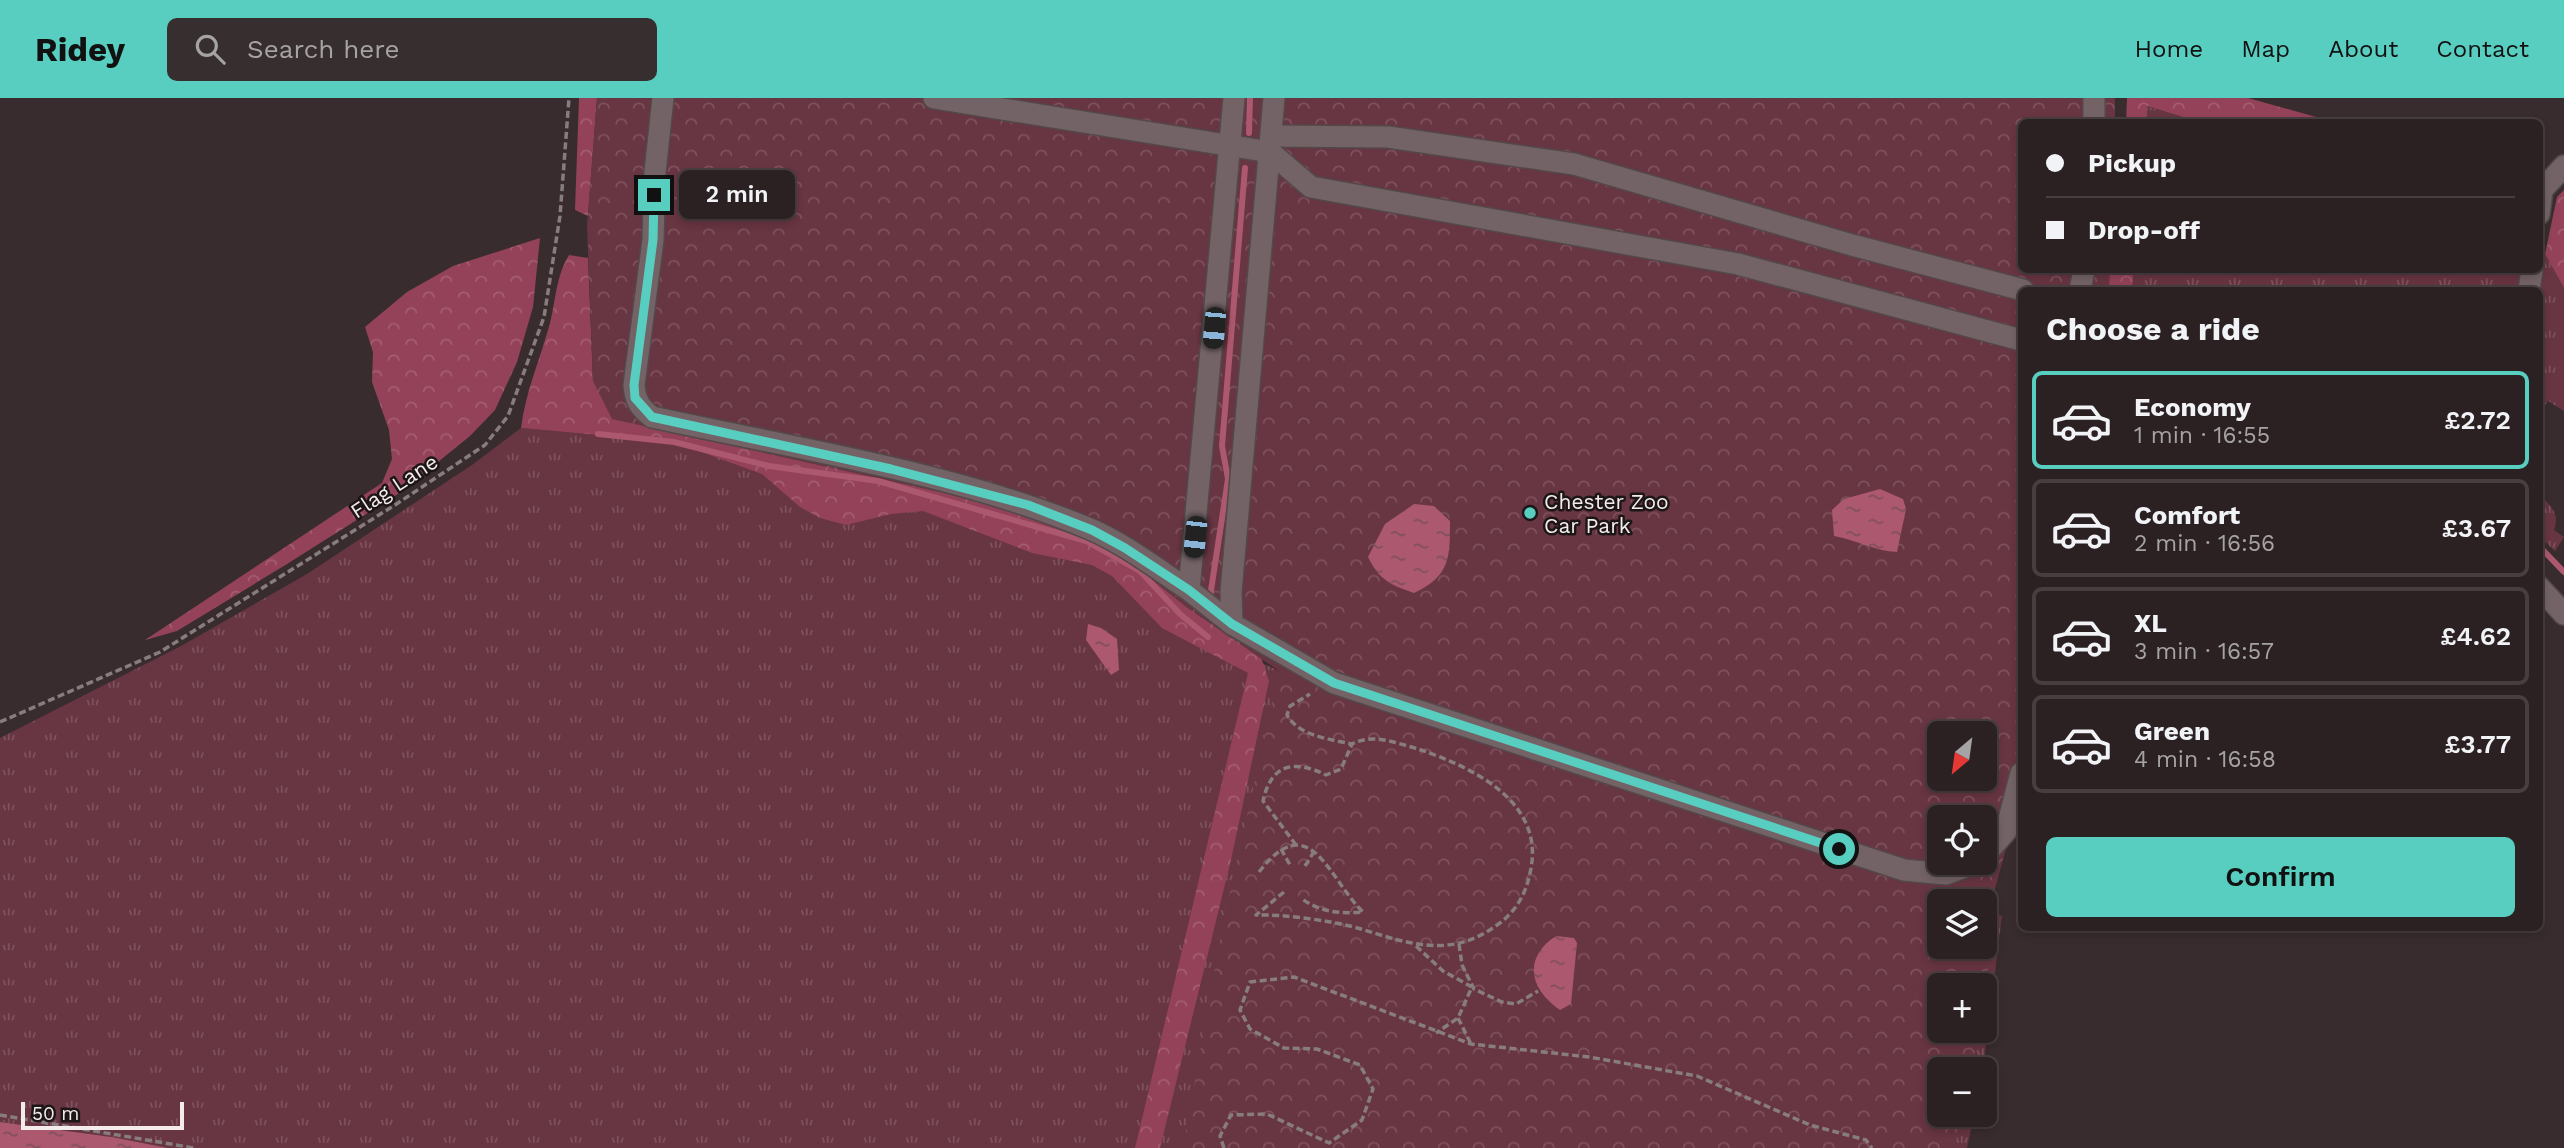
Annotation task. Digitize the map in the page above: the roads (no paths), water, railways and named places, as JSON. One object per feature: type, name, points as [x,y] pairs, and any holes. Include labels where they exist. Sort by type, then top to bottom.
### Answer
[{"type":"lane","points":[[663,98],[655,172],[653,240],[634,385],[635,398],[652,417],[891,469],[1028,505],[1092,530],[1189,590],[1232,624],[1334,683],[1904,870],[1927,872]]},
{"type":"lane","points":[[934,98],[974,101],[1232,148],[1388,137],[1574,164],[1852,245],[2018,289]]},
{"type":"lane","points":[[1189,590],[1232,148],[1234,98]]},
{"type":"lane","points":[[1232,624],[1231,592],[1274,98]]},
{"type":"lane","points":[[2094,119],[2095,98]]},
{"type":"lane","points":[[1270,144],[1311,187],[1738,264],[2018,340]]},
{"type":"lane","points":[[2543,189],[2564,166]]},
{"type":"lane","points":[[2543,591],[2564,614]]},
{"type":"lane","points":[[1997,841],[2006,831],[2018,785]]},
{"type":"water","points":[[1880,489],[1903,499],[1906,509],[1897,552],[1834,536],[1832,510],[1844,499]]},
{"type":"water","points":[[1414,504],[1434,506],[1450,521],[1446,564],[1435,580],[1414,593],[1386,581],[1368,557],[1385,524]]},
{"type":"water","points":[[1088,624],[1101,628],[1117,639],[1119,670],[1111,675],[1086,640]]},
{"type":"water","points":[[1556,936],[1574,938],[1577,943],[1571,1004],[1560,1010],[1542,993],[1534,974],[1538,954]]},
{"type":"water","points":[[0,1122],[112,1137],[168,1148],[0,1148]]},
{"type":"waterway","points":[[1249,133],[1250,98]]},
{"type":"waterway","points":[[1210,597],[1228,479],[1222,446],[1245,168]]},
{"type":"waterway","points":[[598,434],[674,442],[769,466],[878,481],[1086,541],[1140,571],[1180,614],[1208,637]]},
{"type":"waterway","points":[[2543,550],[2564,572]]},
{"type":"place","name":"Chester Zoo Car Park","points":[[1530,513]]}]
